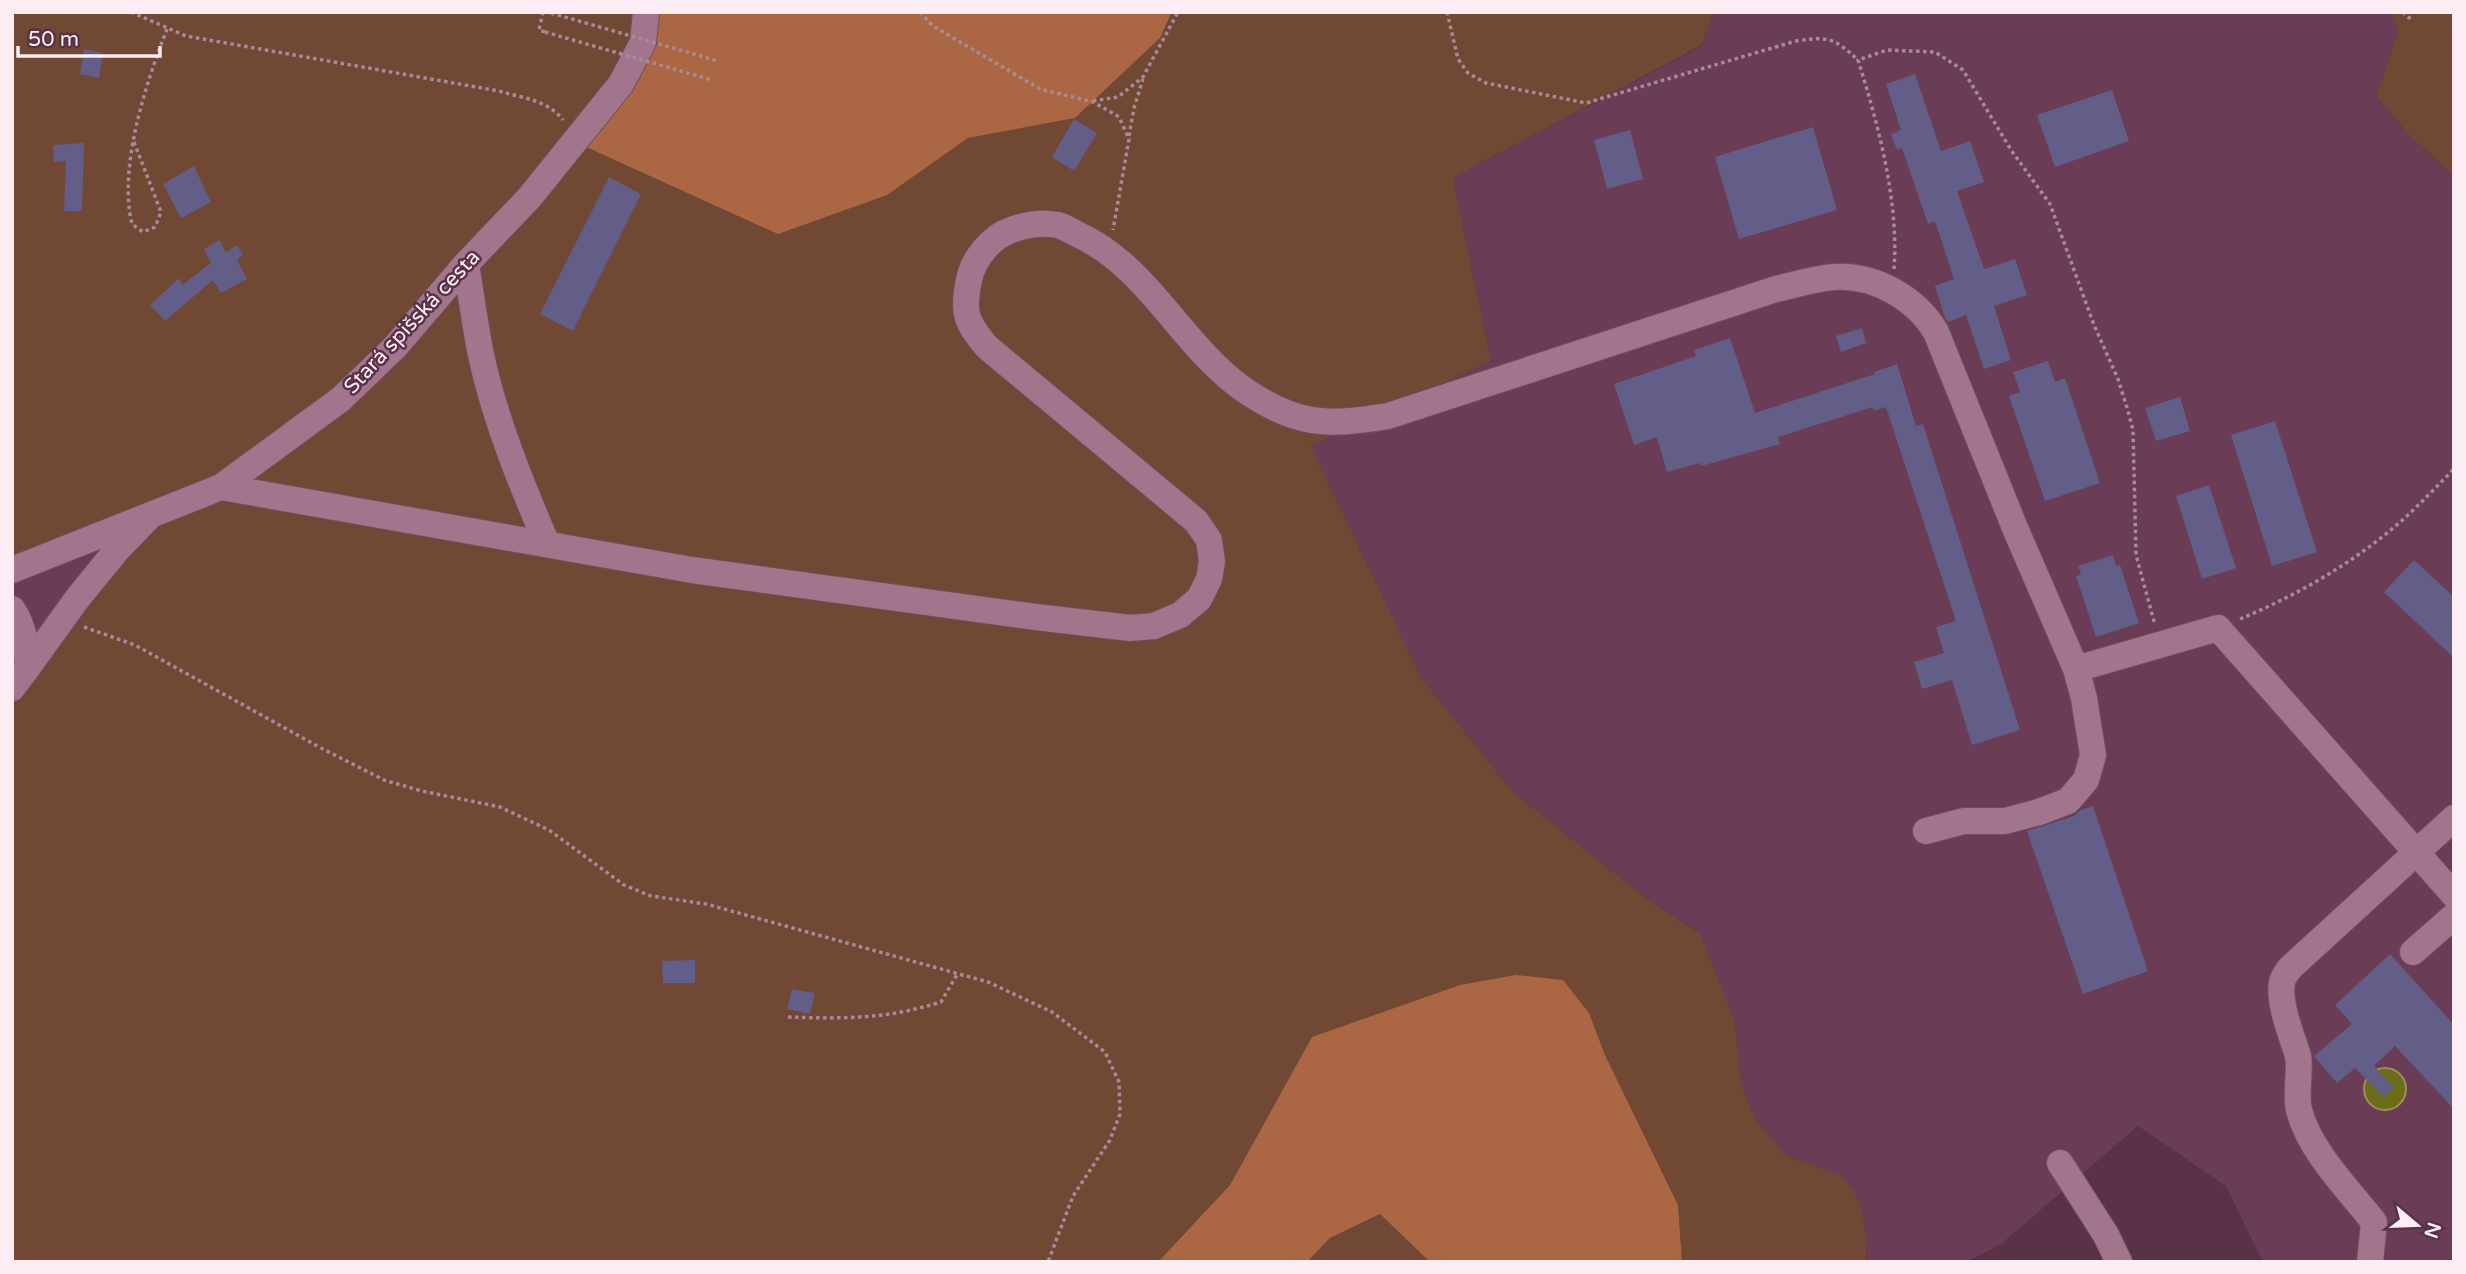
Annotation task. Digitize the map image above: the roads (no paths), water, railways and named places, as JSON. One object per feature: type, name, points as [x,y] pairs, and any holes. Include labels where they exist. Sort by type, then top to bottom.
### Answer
[{"type":"street","name":"Stará spišská cesta","points":[[12,570],[221,487],[341,400],[395,346],[466,264],[529,198],[621,84],[643,42],[646,12]]},
{"type":"street","points":[[221,487],[692,570],[1036,617],[1130,628],[1154,626],[1180,615],[1199,599],[1209,579],[1212,562],[1209,540],[1196,521],[987,347],[972,329],[964,304],[970,274],[984,249],[1003,233],[1026,225],[1058,225],[1090,239],[1124,264],[1216,365],[1243,388],[1272,406],[1301,419],[1324,423],[1345,423],[1388,416],[1776,289],[1835,277],[1872,282],[1888,288],[1917,308],[1936,332],[2076,670],[2084,698],[2093,755],[2086,780],[2068,801],[2005,821],[1964,821],[1926,831]]},
{"type":"street","points":[[466,264],[482,356],[496,408],[514,462],[547,544]]},
{"type":"street","points":[[12,688],[116,551],[153,512]]},
{"type":"street","points":[[12,609],[21,623],[28,667]]},
{"type":"street","points":[[2076,670],[2218,628],[2454,895]]},
{"type":"street","points":[[2370,1262],[2374,1222],[2316,1149],[2299,1110],[2299,1062],[2282,996],[2282,981],[2290,968],[2454,818]]},
{"type":"street","points":[[2413,952],[2454,916]]},
{"type":"street","points":[[2060,1163],[2106,1235],[2119,1262]]}]
